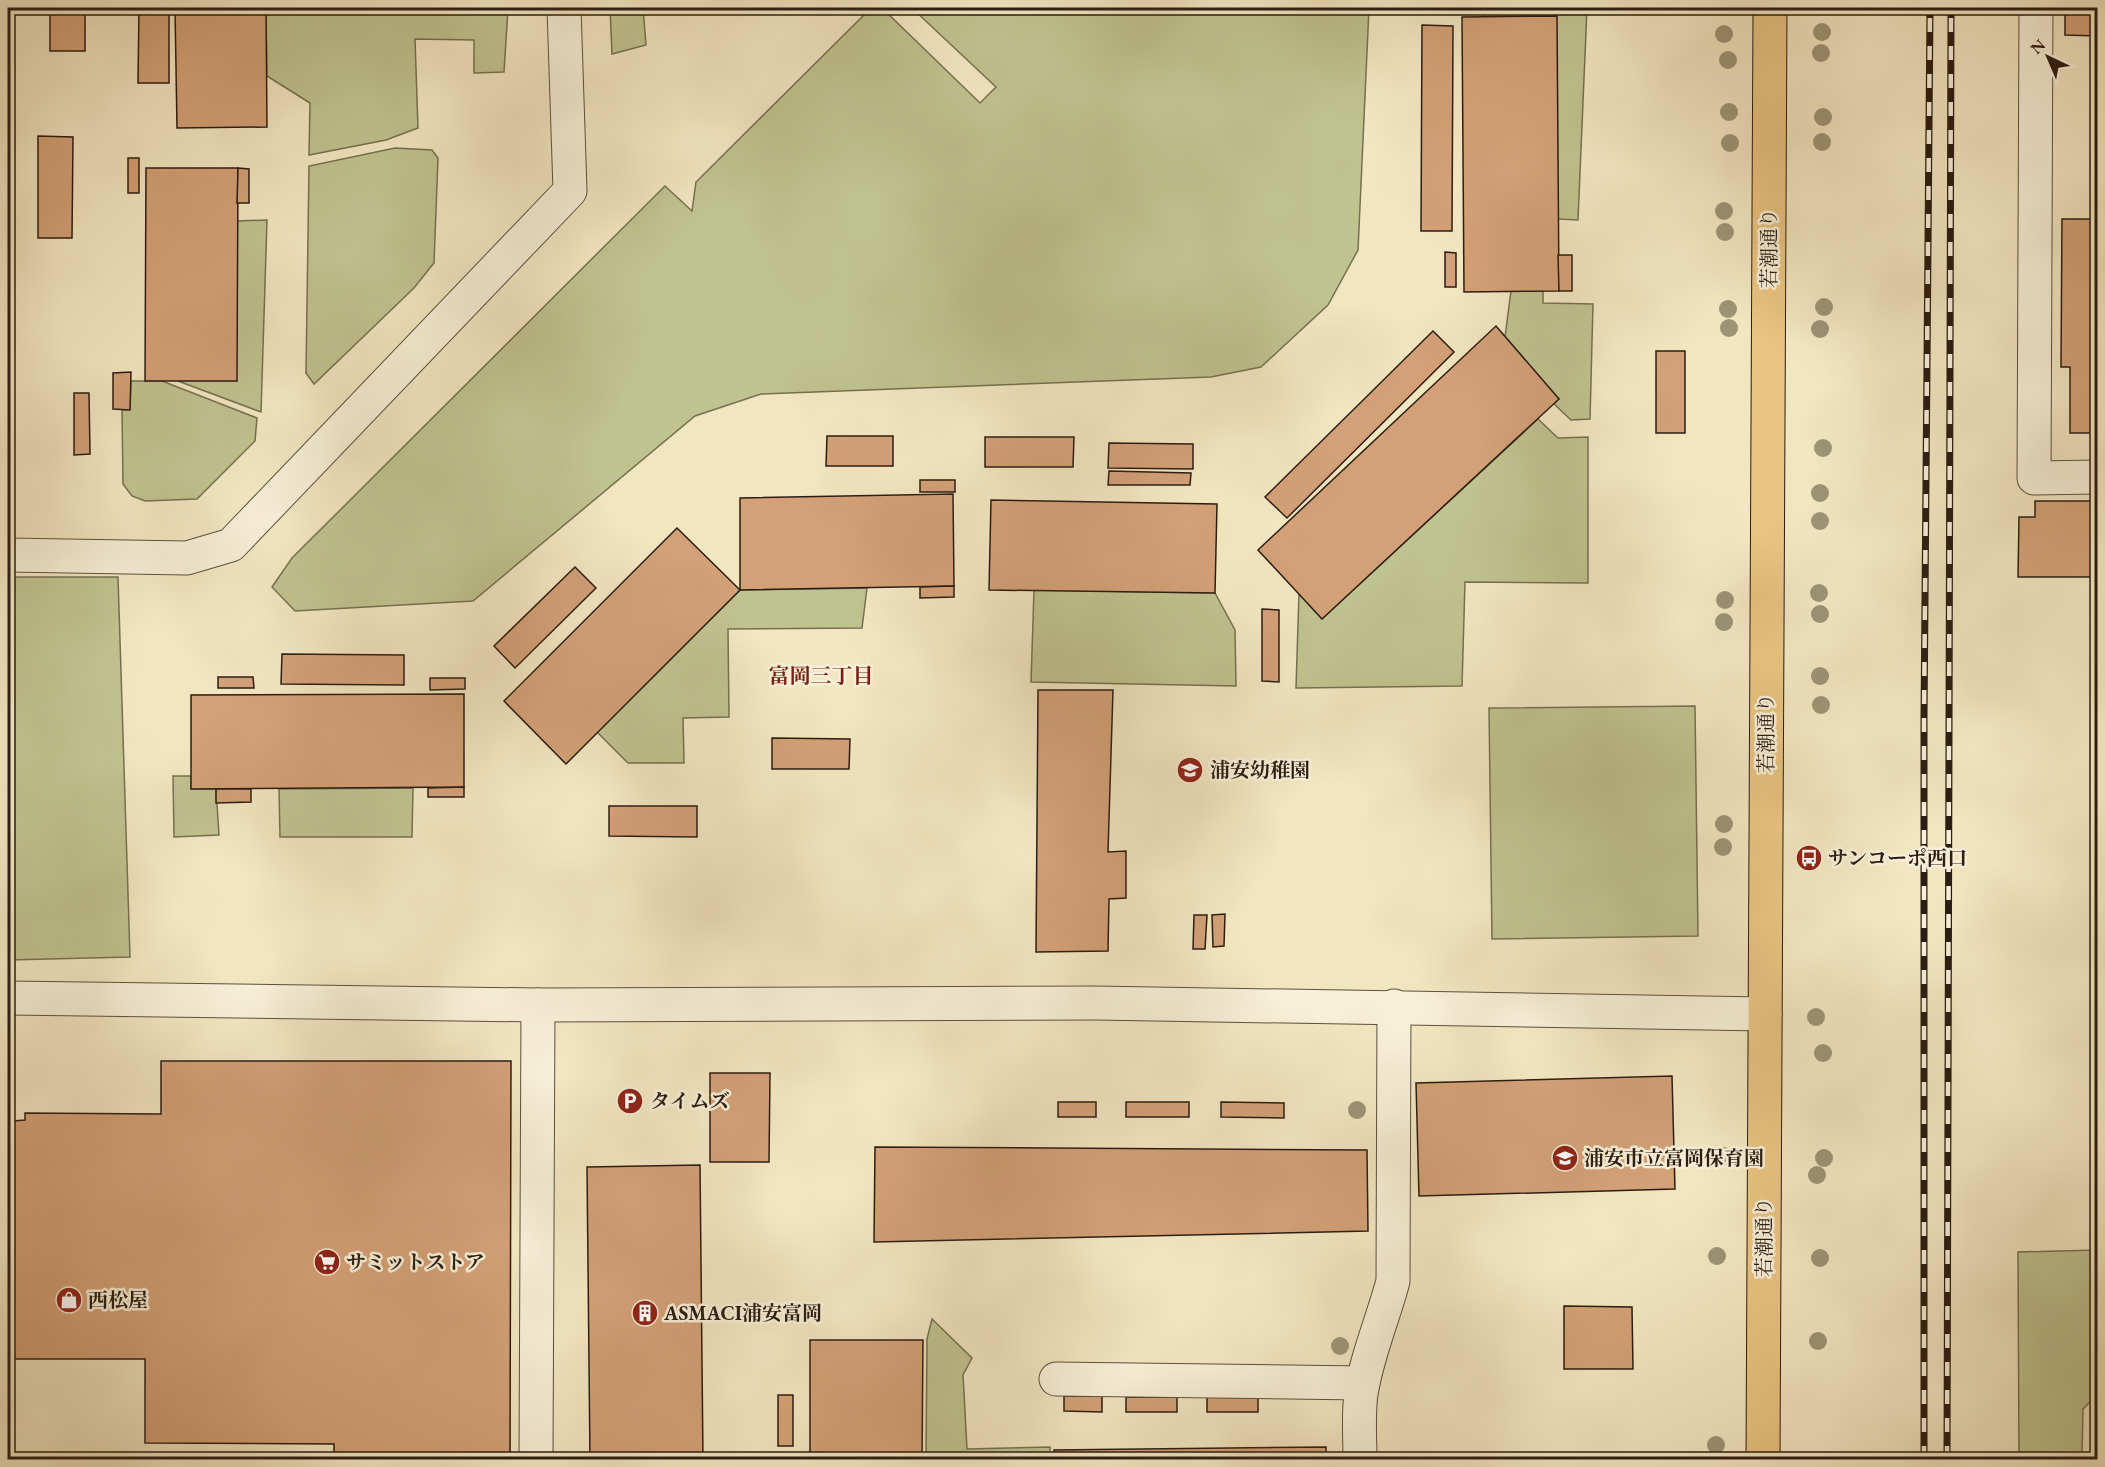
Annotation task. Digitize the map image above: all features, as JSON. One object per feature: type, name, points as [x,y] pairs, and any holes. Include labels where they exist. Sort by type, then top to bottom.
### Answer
[{"type":"main road","name":"若潮通り","points":[[1763,1460],[1770,8]]},
{"type":"street","points":[[8,555],[187,558],[231,544],[570,191],[564,8]]},
{"type":"street","points":[[2037,8],[2034,478],[2097,477]]},
{"type":"street","points":[[8,998],[538,1005],[1095,1003],[1394,1006],[1764,1014]]},
{"type":"street","points":[[536,1460],[538,1005]]},
{"type":"street","points":[[1360,1460],[1361,1396],[1393,1281],[1394,1006]]},
{"type":"street","points":[[1056,1379],[1364,1383]]},
{"type":"green space","points":[[266,8],[508,8],[504,72],[474,73],[474,40],[415,39],[418,128],[386,140],[309,155],[310,103],[267,76]]},
{"type":"green space","points":[[610,8],[643,8],[646,45],[612,54]]},
{"type":"green space","points":[[871,8],[882,8],[980,103],[996,87],[912,8],[1369,8],[1358,250],[1328,305],[1261,367],[1211,377],[761,394],[695,416],[473,601],[295,611],[272,587],[292,558],[665,186],[692,211],[696,182]]},
{"type":"green space","points":[[1483,8],[1587,8],[1578,220],[1558,219],[1483,17]]},
{"type":"green space","points":[[395,148],[432,150],[438,158],[434,263],[414,288],[314,384],[306,373],[309,166]]},
{"type":"green space","points":[[267,220],[261,412],[178,381],[237,221]]},
{"type":"green space","points":[[1511,291],[1543,291],[1543,303],[1593,304],[1590,419],[1571,420],[1554,404],[1559,399],[1505,337]]},
{"type":"green space","points":[[131,381],[162,381],[257,418],[255,441],[197,499],[145,501],[132,496],[123,484],[122,410],[130,409]]},
{"type":"green space","points":[[1538,419],[1558,438],[1588,437],[1588,583],[1465,582],[1462,686],[1296,688],[1299,593],[1322,619]]},
{"type":"green space","points":[[8,577],[118,577],[130,957],[8,960]]},
{"type":"green space","points":[[867,588],[862,628],[728,629],[729,717],[683,718],[684,763],[628,763],[597,732],[740,590]]},
{"type":"green space","points":[[1034,590],[1215,593],[1235,630],[1236,686],[1031,682]]},
{"type":"green space","points":[[1695,706],[1698,936],[1492,939],[1489,708]]},
{"type":"green space","points":[[173,776],[191,776],[191,789],[216,789],[219,835],[174,837]]},
{"type":"green space","points":[[413,788],[412,837],[280,837],[279,789]]},
{"type":"green space","points":[[2097,1250],[2097,1395],[2083,1409],[2082,1459],[2019,1459],[2018,1252]]},
{"type":"green space","points":[[932,1319],[972,1358],[963,1375],[967,1449],[1050,1447],[1050,1459],[926,1459],[927,1339]]},
{"type":"building","points":[[50,8],[85,8],[85,51],[50,51]]},
{"type":"building","points":[[139,8],[169,8],[169,83],[138,83]]},
{"type":"building","points":[[175,8],[266,8],[267,127],[177,128]]},
{"type":"building","points":[[2065,8],[2098,8],[2098,36],[2065,35]]},
{"type":"building","points":[[1557,16],[1559,291],[1464,292],[1462,17]]},
{"type":"building","points":[[1422,25],[1453,26],[1452,231],[1421,231]]},
{"type":"building","points":[[38,136],[73,137],[72,238],[38,238]]},
{"type":"building","points":[[128,158],[139,158],[139,193],[128,193]]},
{"type":"building","points":[[146,168],[238,168],[237,381],[145,381]]},
{"type":"building","points":[[238,168],[249,169],[249,203],[237,203]]},
{"type":"building","points":[[2062,219],[2098,219],[2098,433],[2070,433],[2070,367],[2061,367]]},
{"type":"building","points":[[1445,252],[1456,253],[1456,287],[1445,287]]},
{"type":"building","points":[[1558,255],[1572,255],[1572,291],[1559,291]]},
{"type":"building","points":[[1496,326],[1559,399],[1322,619],[1258,550]]},
{"type":"building","points":[[1433,331],[1454,352],[1287,518],[1265,497]]},
{"type":"building","points":[[1656,351],[1685,351],[1685,433],[1656,433]]},
{"type":"building","points":[[131,372],[130,410],[113,409],[113,373]]},
{"type":"building","points":[[74,393],[89,393],[90,454],[74,455]]},
{"type":"building","points":[[827,436],[893,436],[893,466],[826,466]]},
{"type":"building","points":[[985,437],[1074,437],[1073,467],[985,467]]},
{"type":"building","points":[[1109,443],[1193,444],[1193,469],[1108,468]]},
{"type":"building","points":[[1109,471],[1191,473],[1190,485],[1108,485]]},
{"type":"building","points":[[920,480],[955,480],[955,492],[920,492]]},
{"type":"building","points":[[953,494],[954,586],[740,590],[740,498]]},
{"type":"building","points":[[991,500],[1217,504],[1215,593],[989,590]]},
{"type":"building","points":[[2035,501],[2098,501],[2098,577],[2018,577],[2019,517],[2035,517]]},
{"type":"building","points":[[677,528],[740,590],[566,764],[504,701]]},
{"type":"building","points":[[575,567],[596,588],[515,668],[494,646]]},
{"type":"building","points":[[954,586],[954,597],[920,598],[920,587]]},
{"type":"building","points":[[1262,609],[1279,610],[1279,682],[1262,681]]},
{"type":"building","points":[[282,654],[404,655],[404,685],[281,684]]},
{"type":"building","points":[[218,677],[253,677],[254,688],[218,688]]},
{"type":"building","points":[[430,678],[465,678],[465,689],[430,690]]},
{"type":"building","points":[[1038,690],[1113,690],[1108,852],[1126,851],[1126,898],[1109,899],[1108,951],[1036,952]]},
{"type":"building","points":[[464,694],[464,787],[191,789],[191,695]]},
{"type":"building","points":[[772,738],[850,739],[849,769],[772,769]]},
{"type":"building","points":[[464,787],[464,797],[428,797],[428,788]]},
{"type":"building","points":[[216,789],[251,789],[251,802],[216,803]]},
{"type":"building","points":[[609,806],[697,806],[697,837],[609,836]]},
{"type":"building","points":[[1225,914],[1224,946],[1213,947],[1212,915]]},
{"type":"building","points":[[1194,915],[1207,915],[1205,949],[1193,949]]},
{"type":"building","points":[[161,1061],[511,1061],[510,1460],[334,1460],[334,1444],[145,1443],[145,1359],[8,1359],[8,1085],[12,1085],[13,1121],[25,1120],[25,1113],[161,1114]]},
{"type":"building","points":[[710,1073],[770,1073],[769,1162],[710,1162]]},
{"type":"building","points":[[1672,1076],[1675,1189],[1419,1196],[1416,1083]]},
{"type":"building","points":[[1058,1102],[1096,1102],[1096,1117],[1058,1117]]},
{"type":"building","points":[[1126,1102],[1189,1102],[1189,1117],[1126,1117]]},
{"type":"building","points":[[1221,1102],[1284,1103],[1284,1118],[1221,1117]]},
{"type":"building","points":[[875,1147],[1367,1150],[1368,1231],[874,1242]]},
{"type":"building","name":"ASMACI浦安富岡","points":[[700,1165],[703,1460],[590,1460],[587,1167]]},
{"type":"building","points":[[1564,1306],[1632,1307],[1633,1369],[1564,1369]]},
{"type":"building","points":[[810,1340],[923,1340],[922,1460],[810,1460]]},
{"type":"building","points":[[778,1395],[793,1395],[793,1446],[778,1446]]},
{"type":"building","points":[[1064,1396],[1102,1396],[1102,1412],[1064,1411]]},
{"type":"building","points":[[1126,1397],[1177,1397],[1177,1412],[1126,1412]]},
{"type":"building","points":[[1207,1397],[1258,1397],[1258,1412],[1207,1412]]},
{"type":"building","points":[[1326,1447],[1326,1460],[1054,1460],[1054,1450]]},
{"type":"railway","points":[[1924,1460],[1924,718],[1930,8]]},
{"type":"railway","points":[[1947,1460],[1951,8]]},
{"type":"place","name":"浦安幼稚園","points":[[1190,770]]},
{"type":"place","name":"サンコーポ西口","points":[[1809,858]]},
{"type":"place","name":"タイムズ","points":[[630,1101]]},
{"type":"place","name":"浦安市立富岡保育園","points":[[1565,1158]]},
{"type":"place","name":"サミットストア","points":[[327,1262]]},
{"type":"place","name":"西松屋","points":[[69,1300]]},
{"type":"place","name":"ASMACI浦安富岡","points":[[645,1313]]},
{"type":"district","name":"富岡三丁目","points":[[821,676]]}]
